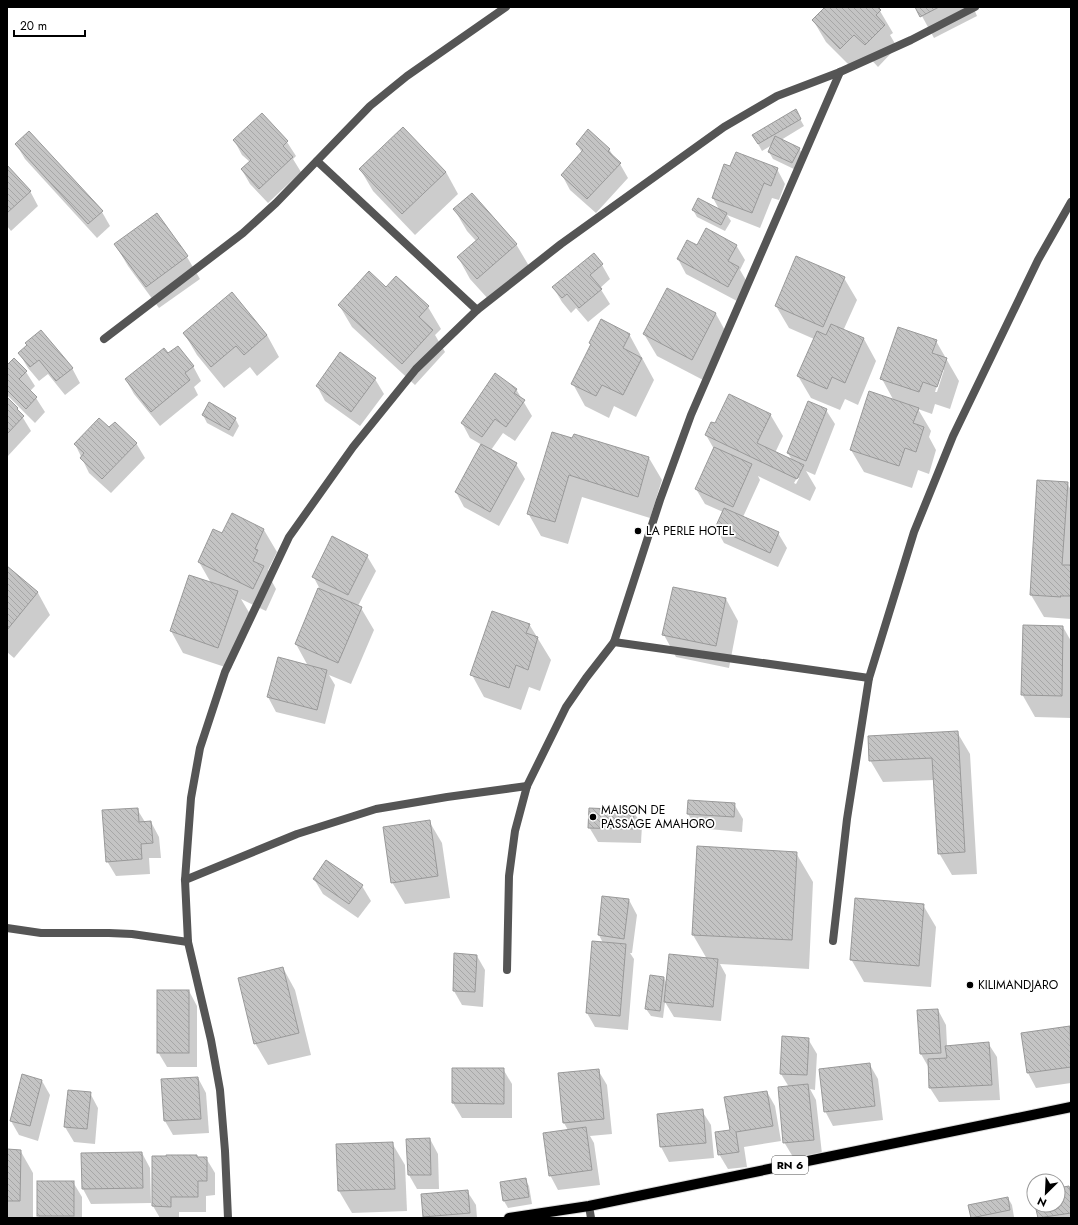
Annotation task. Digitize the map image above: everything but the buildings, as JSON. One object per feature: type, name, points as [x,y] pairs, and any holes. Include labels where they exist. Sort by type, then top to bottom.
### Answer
[{"type":"main road","name":"RN 6","points":[[509,1218],[589,1206],[1071,1107]]},
{"type":"street","points":[[104,339],[243,233],[276,203],[370,106],[407,76],[506,7]]},
{"type":"street","points":[[228,1218],[220,1090],[211,1040],[188,942],[185,880],[191,798],[200,748],[225,672],[289,537],[353,447],[416,369],[477,310],[561,244],[724,127],[777,96],[840,72],[911,40],[975,7]]},
{"type":"street","points":[[507,970],[509,876],[515,831],[527,786],[566,707],[614,642],[660,500],[691,415],[840,72]]},
{"type":"street","points":[[316,161],[477,310]]},
{"type":"street","points":[[833,941],[847,819],[869,678],[914,532],[953,436],[1038,260],[1071,202]]},
{"type":"street","points":[[614,642],[869,678]]},
{"type":"street","points":[[185,880],[297,834],[376,809],[527,786]]},
{"type":"street","points":[[7,928],[41,933],[124,934],[188,942]]},
{"type":"street","points":[[589,1206],[591,1218]]},
{"type":"place","name":"LA PERLE HOTEL","points":[[638,531]]},
{"type":"place","name":"MAISON DE PASSAGE AMAHORO","points":[[593,817]]},
{"type":"place","name":"KILIMANDJARO","points":[[970,985]]}]
